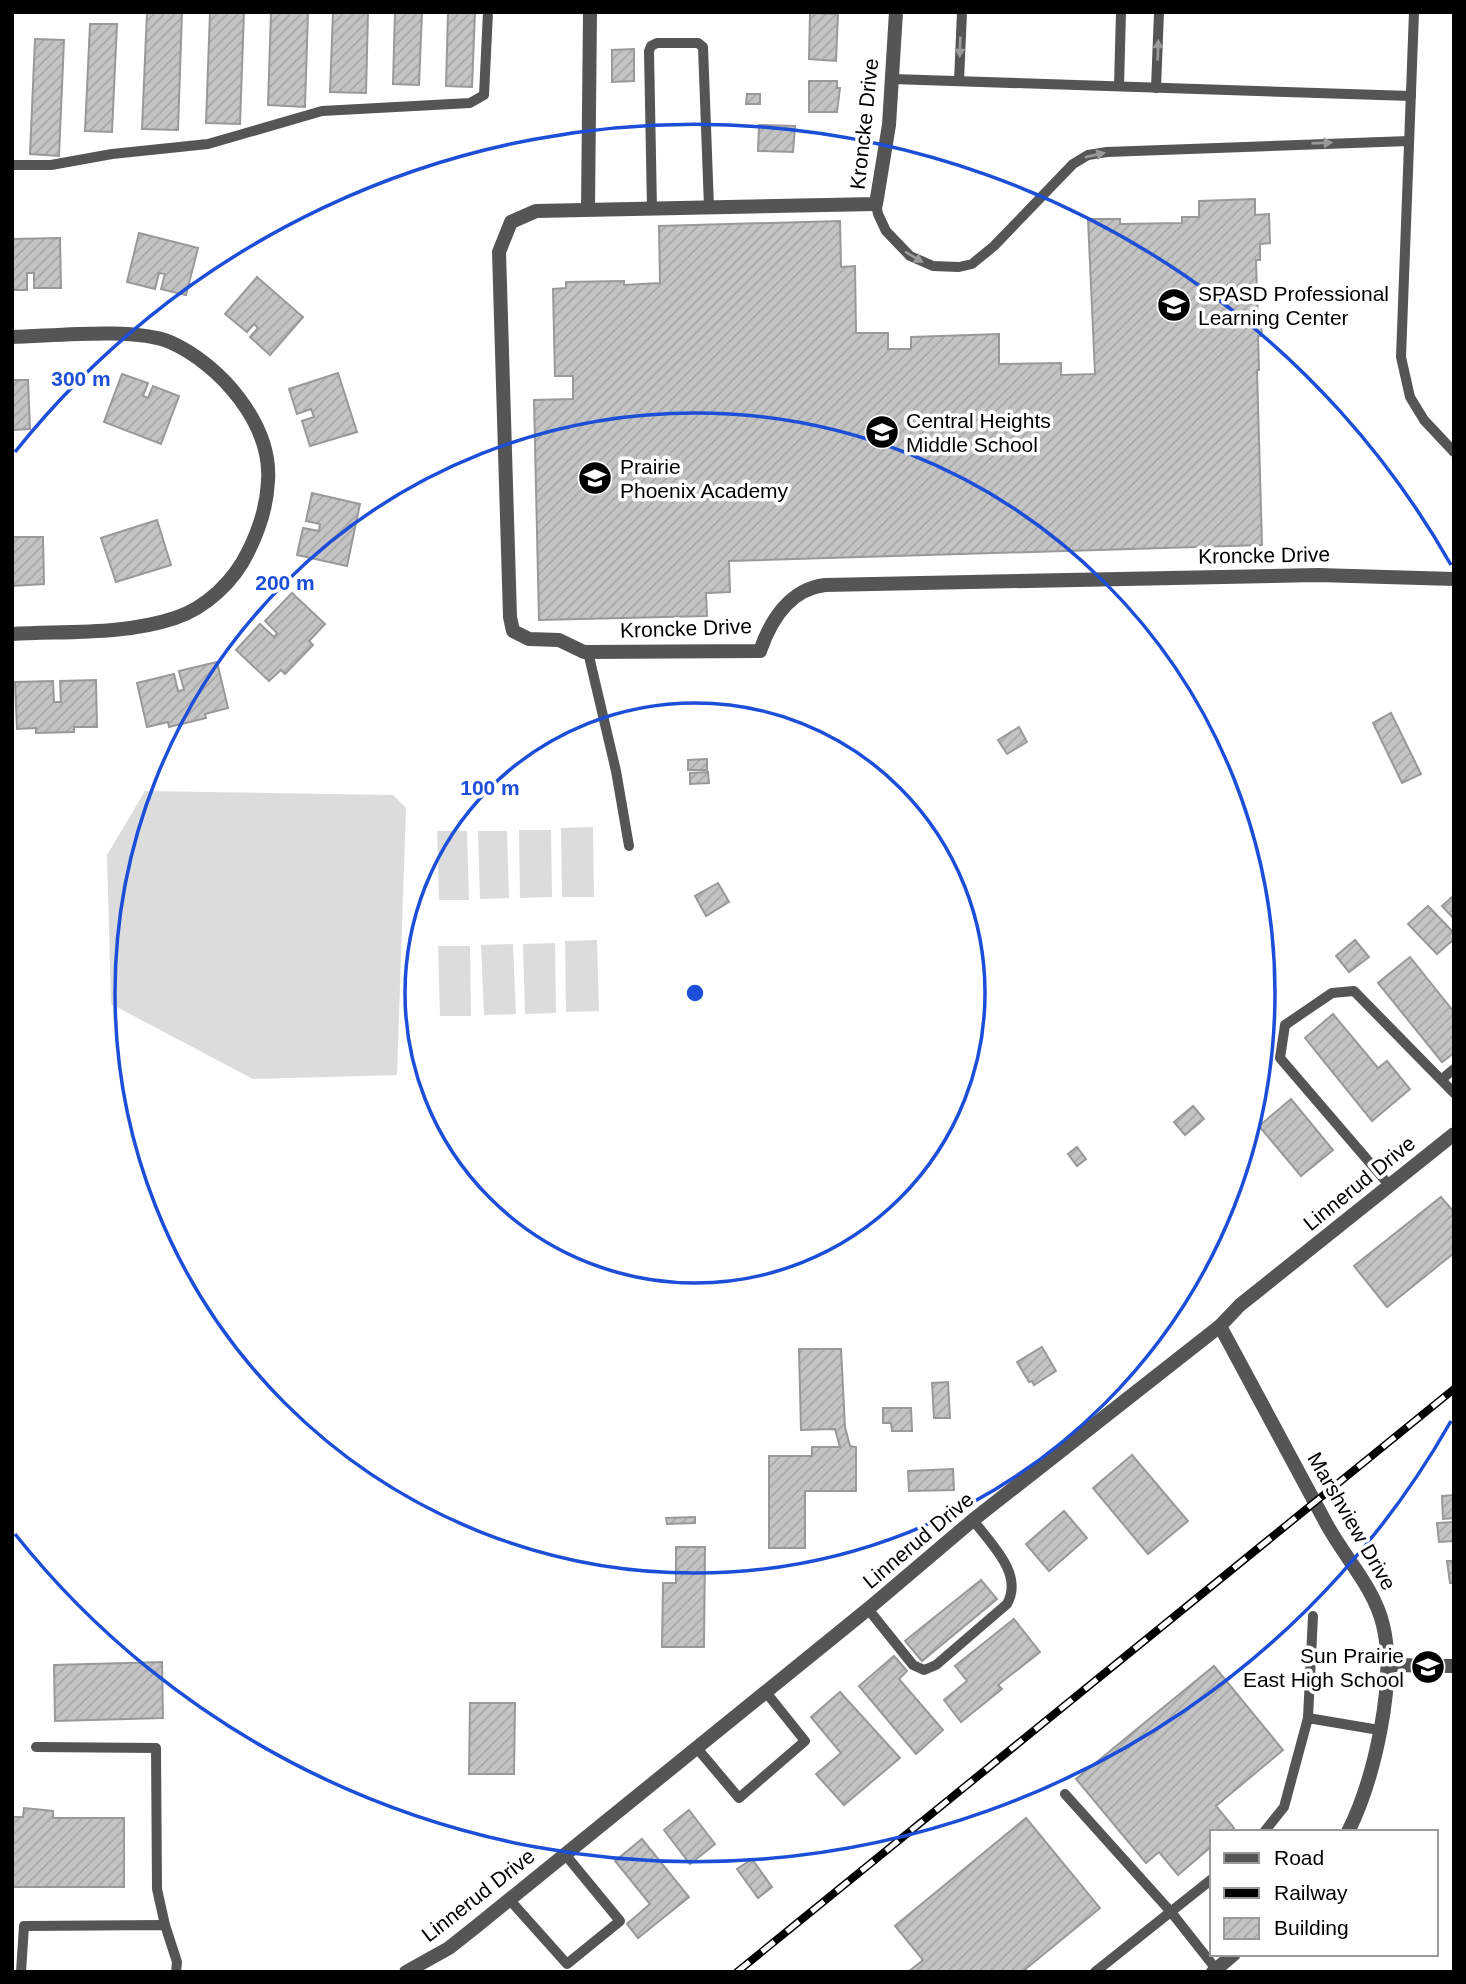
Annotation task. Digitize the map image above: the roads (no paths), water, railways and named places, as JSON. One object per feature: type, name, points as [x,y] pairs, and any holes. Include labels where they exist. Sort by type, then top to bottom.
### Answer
[{"type":"street","points":[[589,208],[590,12]]},
{"type":"street","name":"Kroncke Drive","points":[[896,12],[888,136],[876,204],[589,208],[536,211],[511,222],[499,252],[510,625],[513,631],[523,638],[559,640],[580,652],[760,650],[769,628],[792,598],[802,591],[825,584],[1318,575],[1454,579]]},
{"type":"street","points":[[12,337],[132,334],[168,341],[199,357],[229,385],[251,416],[266,454],[268,481],[260,527],[239,570],[212,597],[177,617],[129,629],[12,634]]},
{"type":"street","name":"Linnerud Drive","points":[[406,1972],[449,1948],[868,1609],[973,1520],[1220,1326],[1240,1305],[1454,1135]]},
{"type":"street","name":"Marshview Drive","points":[[1220,1326],[1326,1524],[1379,1608],[1388,1665],[1379,1730],[1367,1783],[1349,1830]]},
{"type":"street","points":[[1388,1665],[1454,1666]]},
{"type":"street","points":[[1215,1970],[1232,1956]]},
{"type":"lane","points":[[12,165],[51,165],[112,154],[208,144],[322,111],[470,103],[484,95],[488,12]]},
{"type":"lane","points":[[959,81],[962,12]]},
{"type":"lane","points":[[1119,86],[1121,12]]},
{"type":"lane","points":[[1156,88],[1159,12]]},
{"type":"lane","points":[[1414,12],[1401,357],[1410,397],[1424,420],[1454,452]]},
{"type":"lane","points":[[652,209],[649,51],[651,46],[657,43],[698,43],[703,47],[709,207]]},
{"type":"lane","points":[[892,79],[1411,96]]},
{"type":"lane","points":[[876,204],[886,231],[910,256],[933,266],[959,267],[972,264],[988,252],[1073,164],[1088,155],[1107,152],[1409,141]]},
{"type":"lane","points":[[589,652],[616,771],[629,846]]},
{"type":"lane","points":[[1389,1185],[1280,1058],[1285,1025],[1332,993],[1353,990],[1454,1093]]},
{"type":"lane","points":[[1442,1079],[1454,1069]]},
{"type":"lane","points":[[868,1609],[913,1665],[925,1671],[947,1656],[1007,1604],[1014,1592],[1012,1577],[997,1551],[973,1520]]},
{"type":"lane","points":[[1266,1830],[1284,1807],[1308,1718],[1313,1616]]},
{"type":"lane","points":[[696,1747],[739,1798],[805,1741],[765,1691]]},
{"type":"lane","points":[[1308,1718],[1379,1730]]},
{"type":"lane","points":[[36,1747],[156,1748],[157,1889],[177,1962],[177,1972]]},
{"type":"lane","points":[[1065,1794],[1171,1912],[1215,1970]]},
{"type":"lane","points":[[509,1899],[566,1964],[620,1921],[564,1853]]},
{"type":"lane","points":[[1095,1972],[1210,1881]]},
{"type":"lane","points":[[20,1972],[24,1926],[165,1925]]},
{"type":"railway","points":[[737,1972],[1454,1389]]},
{"type":"place","name":"SPASD Professional Learning Center","points":[[1174,305]]},
{"type":"place","name":"Central Heights Middle School","points":[[882,432]]},
{"type":"place","name":"Prairie Phoenix Academy","points":[[595,478]]},
{"type":"place","name":"Sun Prairie East High School","points":[[1428,1667]]}]
